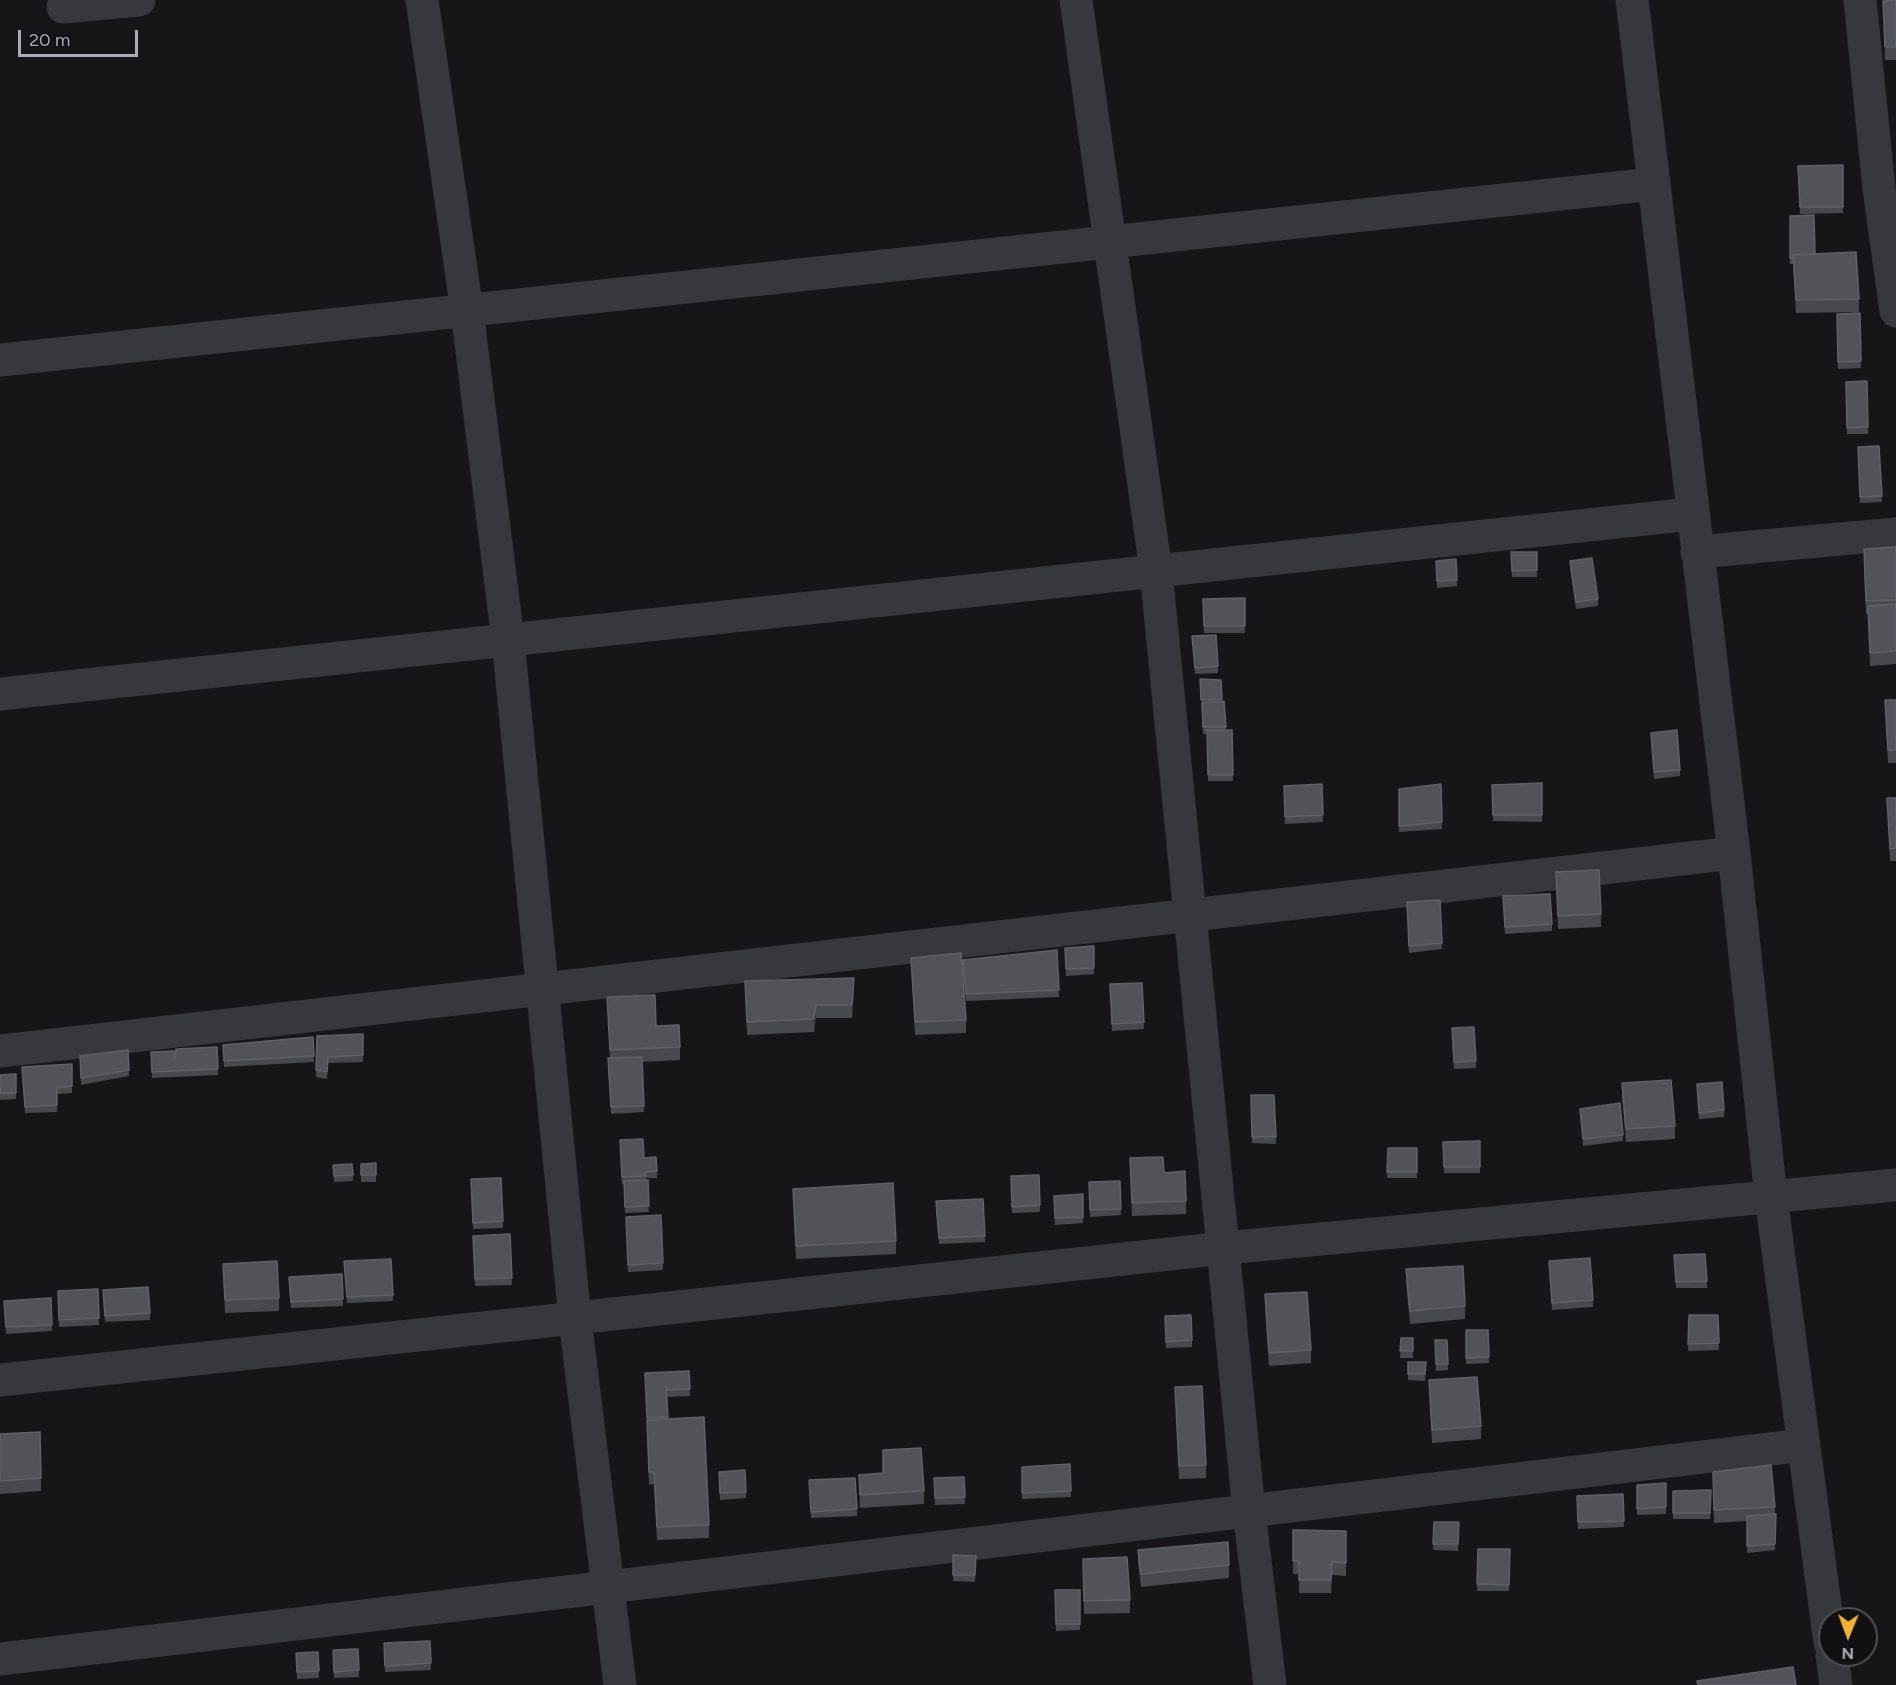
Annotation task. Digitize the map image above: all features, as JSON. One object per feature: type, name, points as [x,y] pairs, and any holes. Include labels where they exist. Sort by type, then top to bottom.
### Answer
[{"type":"street","points":[[63,7],[139,0]]},
{"type":"street","points":[[422,0],[467,311],[508,640],[575,1318],[620,1685]]},
{"type":"street","points":[[1076,0],[1108,242],[1156,571],[1225,1248],[1249,1510],[1270,1685]]},
{"type":"street","points":[[1632,0],[1734,853],[1771,1197],[1825,1607]]},
{"type":"street","points":[[1860,0],[1887,188],[1896,311]]},
{"type":"street","points":[[0,360],[1654,184]]},
{"type":"street","points":[[0,694],[1692,514]]},
{"type":"street","points":[[1697,552],[1896,534]]},
{"type":"street","points":[[0,1051],[1734,853]]},
{"type":"street","points":[[0,1380],[1225,1248],[1896,1185]]},
{"type":"street","points":[[0,1659],[1804,1445]]},
{"type":"street","points":[[1834,1667],[1836,1685]]},
{"type":"building","points":[[1896,0],[1896,47],[1885,47],[1883,1]]},
{"type":"building","points":[[1843,165],[1843,207],[1800,207],[1798,166]]},
{"type":"building","points":[[1814,215],[1815,254],[1793,255],[1794,258],[1790,258],[1790,216]]},
{"type":"building","points":[[1856,252],[1859,299],[1796,300],[1793,255]]},
{"type":"building","points":[[1860,313],[1861,361],[1838,362],[1837,314]]},
{"type":"building","points":[[1867,381],[1868,427],[1847,428],[1846,382]]},
{"type":"building","points":[[1879,446],[1882,496],[1860,497],[1858,447]]},
{"type":"building","points":[[1896,547],[1896,600],[1866,601],[1864,549]]},
{"type":"building","points":[[1511,552],[1537,552],[1537,570],[1512,571]]},
{"type":"building","points":[[1592,558],[1598,599],[1576,602],[1570,561]]},
{"type":"building","points":[[1456,559],[1457,580],[1437,581],[1436,561]]},
{"type":"building","points":[[1245,598],[1245,626],[1204,626],[1203,599]]},
{"type":"building","points":[[1896,604],[1896,651],[1870,653],[1868,606]]},
{"type":"building","points":[[1216,635],[1218,666],[1195,668],[1192,636]]},
{"type":"building","points":[[1200,679],[1221,680],[1222,699],[1201,700]]},
{"type":"building","points":[[1885,700],[1896,700],[1896,750],[1888,750]]},
{"type":"building","points":[[1224,701],[1226,727],[1203,727],[1202,703]]},
{"type":"building","points":[[1207,730],[1232,730],[1233,775],[1208,775]]},
{"type":"building","points":[[1677,730],[1680,770],[1654,772],[1651,733]]},
{"type":"building","points":[[1542,783],[1542,815],[1493,815],[1492,785]]},
{"type":"building","points":[[1322,784],[1323,815],[1285,817],[1284,786]]},
{"type":"building","points":[[1441,784],[1442,822],[1399,826],[1399,789]]},
{"type":"building","points":[[1887,798],[1896,798],[1896,848],[1890,849]]},
{"type":"building","points":[[1599,870],[1601,914],[1558,916],[1556,872]]},
{"type":"building","points":[[1550,894],[1552,924],[1505,927],[1503,896]]},
{"type":"building","points":[[1440,900],[1442,943],[1409,946],[1407,902]]},
{"type":"building","points":[[1094,946],[1094,968],[1066,969],[1065,948]]},
{"type":"building","points":[[1057,950],[1059,990],[966,994],[963,960]]},
{"type":"building","points":[[961,953],[966,1020],[915,1022],[911,958]]},
{"type":"building","points":[[854,978],[852,1005],[816,1005],[814,1019],[747,1022],[745,981]]},
{"type":"building","points":[[1142,983],[1144,1022],[1112,1024],[1110,984]]},
{"type":"building","points":[[655,995],[656,1026],[679,1025],[680,1047],[610,1050],[607,997]]},
{"type":"building","points":[[1474,1027],[1476,1061],[1454,1062],[1452,1028]]},
{"type":"building","points":[[363,1034],[363,1055],[328,1057],[327,1072],[316,1070],[317,1036]]},
{"type":"building","points":[[313,1037],[314,1056],[224,1061],[223,1045]]},
{"type":"building","points":[[217,1047],[218,1069],[152,1072],[151,1052],[174,1051],[175,1057],[176,1049]]},
{"type":"building","points":[[128,1050],[129,1070],[81,1078],[80,1056]]},
{"type":"building","points":[[642,1057],[644,1106],[611,1107],[608,1058]]},
{"type":"building","points":[[72,1064],[72,1086],[57,1088],[57,1105],[25,1107],[22,1067]]},
{"type":"building","points":[[16,1074],[16,1093],[0,1093],[0,1075]]},
{"type":"building","points":[[1671,1080],[1675,1126],[1626,1129],[1622,1083]]},
{"type":"building","points":[[1722,1082],[1724,1110],[1699,1113],[1697,1084]]},
{"type":"building","points":[[1251,1095],[1274,1095],[1276,1137],[1252,1137]]},
{"type":"building","points":[[1620,1103],[1623,1135],[1583,1139],[1580,1109]]},
{"type":"building","points":[[643,1139],[644,1158],[656,1157],[657,1171],[645,1172],[646,1176],[622,1177],[620,1140]]},
{"type":"building","points":[[1480,1141],[1480,1167],[1444,1167],[1443,1142]]},
{"type":"building","points":[[1388,1148],[1417,1148],[1417,1172],[1387,1172]]},
{"type":"building","points":[[1163,1157],[1164,1173],[1185,1171],[1186,1201],[1132,1203],[1130,1158]]},
{"type":"building","points":[[376,1163],[376,1175],[361,1175],[361,1164]]},
{"type":"building","points":[[352,1164],[353,1175],[334,1176],[333,1165]]},
{"type":"building","points":[[1039,1175],[1040,1205],[1012,1207],[1011,1176]]},
{"type":"building","points":[[501,1178],[503,1221],[473,1223],[471,1179]]},
{"type":"building","points":[[648,1180],[649,1206],[625,1207],[624,1181]]},
{"type":"building","points":[[1120,1181],[1121,1209],[1090,1210],[1089,1182]]},
{"type":"building","points":[[893,1183],[896,1241],[796,1246],[793,1189]]},
{"type":"building","points":[[1083,1194],[1083,1217],[1055,1218],[1054,1196]]},
{"type":"building","points":[[983,1199],[985,1236],[939,1238],[936,1201]]},
{"type":"building","points":[[661,1215],[663,1263],[628,1265],[626,1217]]},
{"type":"building","points":[[510,1234],[512,1278],[475,1279],[473,1236]]},
{"type":"building","points":[[1705,1254],[1707,1281],[1676,1282],[1674,1255]]},
{"type":"building","points":[[1590,1258],[1593,1300],[1552,1303],[1549,1261]]},
{"type":"building","points":[[391,1259],[393,1295],[347,1297],[344,1261]]},
{"type":"building","points":[[277,1261],[279,1298],[225,1300],[223,1264]]},
{"type":"building","points":[[1463,1266],[1465,1306],[1410,1311],[1406,1269]]},
{"type":"building","points":[[342,1274],[343,1299],[291,1302],[289,1277]]},
{"type":"building","points":[[148,1287],[150,1313],[105,1316],[103,1290]]},
{"type":"building","points":[[98,1289],[99,1318],[59,1320],[58,1291]]},
{"type":"building","points":[[1307,1292],[1311,1350],[1269,1353],[1265,1294]]},
{"type":"building","points":[[51,1298],[52,1325],[6,1327],[4,1301]]},
{"type":"building","points":[[1191,1315],[1192,1340],[1166,1342],[1165,1316]]},
{"type":"building","points":[[1689,1315],[1718,1315],[1719,1343],[1688,1344]]},
{"type":"building","points":[[1466,1330],[1488,1330],[1489,1357],[1466,1358]]},
{"type":"building","points":[[1401,1338],[1413,1338],[1413,1351],[1400,1351]]},
{"type":"building","points":[[1435,1340],[1447,1340],[1448,1364],[1436,1364]]},
{"type":"building","points":[[1408,1362],[1426,1362],[1425,1374],[1408,1374]]},
{"type":"building","points":[[689,1371],[690,1389],[668,1390],[666,1386],[668,1417],[647,1418],[645,1373]]},
{"type":"building","points":[[1477,1377],[1481,1426],[1432,1430],[1429,1380]]},
{"type":"building","points":[[1202,1386],[1206,1465],[1179,1466],[1175,1387]]},
{"type":"building","points":[[704,1417],[709,1525],[657,1527],[654,1472],[649,1472],[647,1420]]},
{"type":"building","points":[[40,1432],[41,1478],[0,1481],[0,1434]]},
{"type":"building","points":[[921,1448],[924,1491],[860,1495],[859,1475],[883,1473],[883,1450]]},
{"type":"building","points":[[1070,1464],[1071,1491],[1022,1493],[1022,1467]]},
{"type":"building","points":[[1771,1465],[1775,1507],[1714,1510],[1713,1472]]},
{"type":"building","points":[[745,1470],[746,1492],[720,1493],[719,1472]]},
{"type":"building","points":[[964,1477],[965,1497],[935,1498],[934,1478]]},
{"type":"building","points":[[855,1478],[857,1509],[811,1512],[809,1480]]},
{"type":"building","points":[[1666,1483],[1666,1507],[1637,1509],[1637,1485]]},
{"type":"building","points":[[1711,1490],[1710,1513],[1673,1513],[1673,1491]]},
{"type":"building","points":[[1623,1494],[1624,1521],[1578,1522],[1577,1496]]},
{"type":"building","points":[[1776,1514],[1775,1544],[1747,1546],[1747,1516]]},
{"type":"building","points":[[1434,1522],[1459,1522],[1458,1544],[1433,1544]]},
{"type":"building","points":[[1293,1530],[1346,1531],[1346,1563],[1332,1562],[1331,1580],[1299,1580],[1299,1561],[1293,1561]]},
{"type":"building","points":[[1228,1542],[1229,1565],[1141,1574],[1138,1550]]},
{"type":"building","points":[[1478,1549],[1510,1549],[1509,1585],[1477,1584]]},
{"type":"building","points":[[953,1555],[976,1556],[975,1575],[953,1575]]},
{"type":"building","points":[[1127,1557],[1130,1600],[1084,1601],[1083,1559]]},
{"type":"building","points":[[1055,1590],[1080,1590],[1080,1624],[1056,1624]]},
{"type":"building","points":[[430,1641],[431,1663],[385,1666],[384,1643]]},
{"type":"building","points":[[358,1649],[359,1670],[334,1672],[333,1650]]},
{"type":"building","points":[[318,1652],[319,1671],[297,1672],[296,1653]]},
{"type":"building","points":[[1793,1667],[1796,1685],[1698,1685],[1697,1681]]}]
